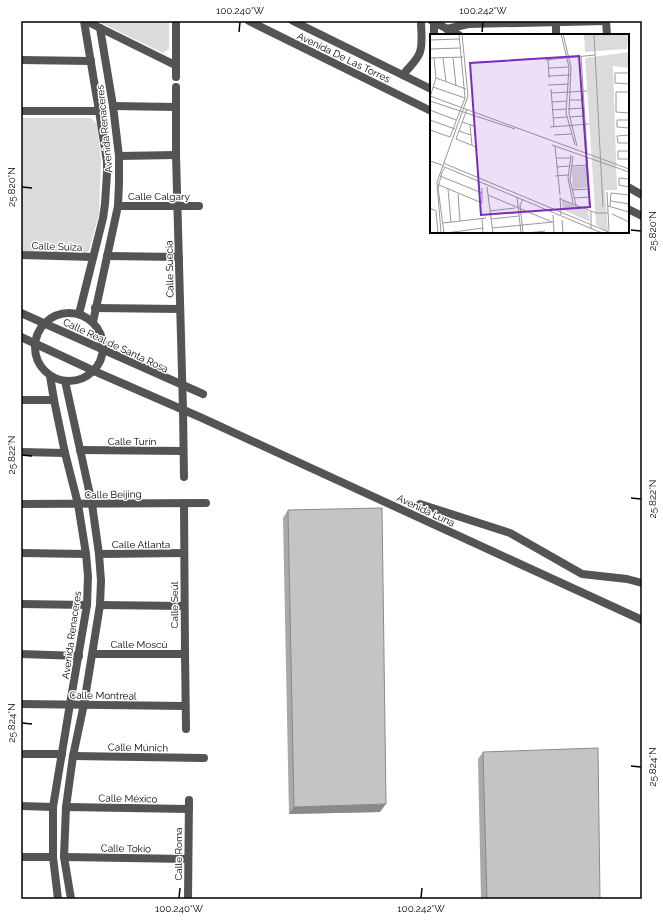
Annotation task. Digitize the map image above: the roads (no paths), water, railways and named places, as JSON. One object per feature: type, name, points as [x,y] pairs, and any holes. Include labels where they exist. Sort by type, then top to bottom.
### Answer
[{"type":"street","points":[[85,21],[175,64]]},
{"type":"street","name":"Avenida Renaceres","points":[[78,314],[106,204],[107,174],[106,153],[100,111],[85,21]]},
{"type":"street","points":[[176,21],[176,77]]},
{"type":"street","name":"Avenida De Las Torres","points":[[248,21],[430,111]]},
{"type":"street","name":"Avenida De Las Torres","points":[[293,21],[430,88]]},
{"type":"street","points":[[403,75],[416,60],[420,52],[422,42],[421,21]]},
{"type":"street","points":[[433,21],[457,34]]},
{"type":"street","points":[[433,21],[434,34]]},
{"type":"street","points":[[447,29],[468,24],[606,21],[607,34]]},
{"type":"street","points":[[556,22],[556,34]]},
{"type":"street","name":"Avenida Renaceres","points":[[93,322],[118,206],[119,183],[119,156],[113,106],[100,28]]},
{"type":"street","points":[[21,60],[92,61]]},
{"type":"street","name":"Calle Suecia","points":[[176,87],[178,257],[184,477]]},
{"type":"street","points":[[113,106],[176,107]]},
{"type":"street","points":[[21,110],[100,111]]},
{"type":"street","points":[[119,156],[176,155]]},
{"type":"street","points":[[629,188],[642,194]]},
{"type":"street","name":"Calle Calgary","points":[[118,206],[199,206]]},
{"type":"street","points":[[629,210],[642,216]]},
{"type":"street","name":"Calle Suiza","points":[[21,255],[93,257]]},
{"type":"street","points":[[107,256],[178,257]]},
{"type":"street","points":[[95,308],[180,309]]},
{"type":"street","points":[[35,343],[36,336],[44,323],[56,315],[71,312],[88,318],[93,322],[101,334],[104,350],[101,361],[94,371],[86,377],[75,381],[65,381],[50,376]]},
{"type":"street","name":"Calle Real de Santa Rosa","points":[[21,313],[182,386],[203,394]]},
{"type":"street","points":[[21,337],[183,410]]},
{"type":"street","name":"Avenida Renaceres","points":[[35,343],[35,353],[38,362],[43,370],[50,376],[65,453],[78,504],[88,576],[87,606],[53,807],[52,857],[58,899]]},
{"type":"street","points":[[65,381],[92,504],[101,581],[100,605],[93,654],[73,756],[66,807],[64,857],[71,899]]},
{"type":"street","points":[[21,400],[54,400]]},
{"type":"street","name":"Avenida Luna","points":[[183,410],[642,620]]},
{"type":"street","name":"Calle Turín","points":[[80,450],[183,451]]},
{"type":"street","points":[[21,452],[65,453]]},
{"type":"street","name":"Calle Seúl","points":[[184,503],[186,729]]},
{"type":"street","name":"Calle Beijing","points":[[21,504],[206,503]]},
{"type":"street","points":[[420,504],[510,533],[582,574],[627,579],[642,583]]},
{"type":"street","points":[[21,553],[86,554]]},
{"type":"street","name":"Calle Atlanta","points":[[99,554],[184,553]]},
{"type":"street","points":[[21,604],[87,606]]},
{"type":"street","points":[[100,605],[184,606]]},
{"type":"street","points":[[21,654],[79,656]]},
{"type":"street","name":"Calle Moscú","points":[[93,654],[185,654]]},
{"type":"street","name":"Calle Montreal","points":[[21,704],[185,706]]},
{"type":"street","points":[[21,754],[62,754]]},
{"type":"street","name":"Calle Múnich","points":[[73,756],[204,758]]},
{"type":"street","name":"Calle Roma","points":[[188,899],[189,800]]},
{"type":"street","points":[[21,806],[53,807]]},
{"type":"street","name":"Calle México","points":[[66,807],[189,809]]},
{"type":"street","points":[[21,857],[52,857]]},
{"type":"street","name":"Calle Tokio","points":[[64,857],[188,858]]}]
